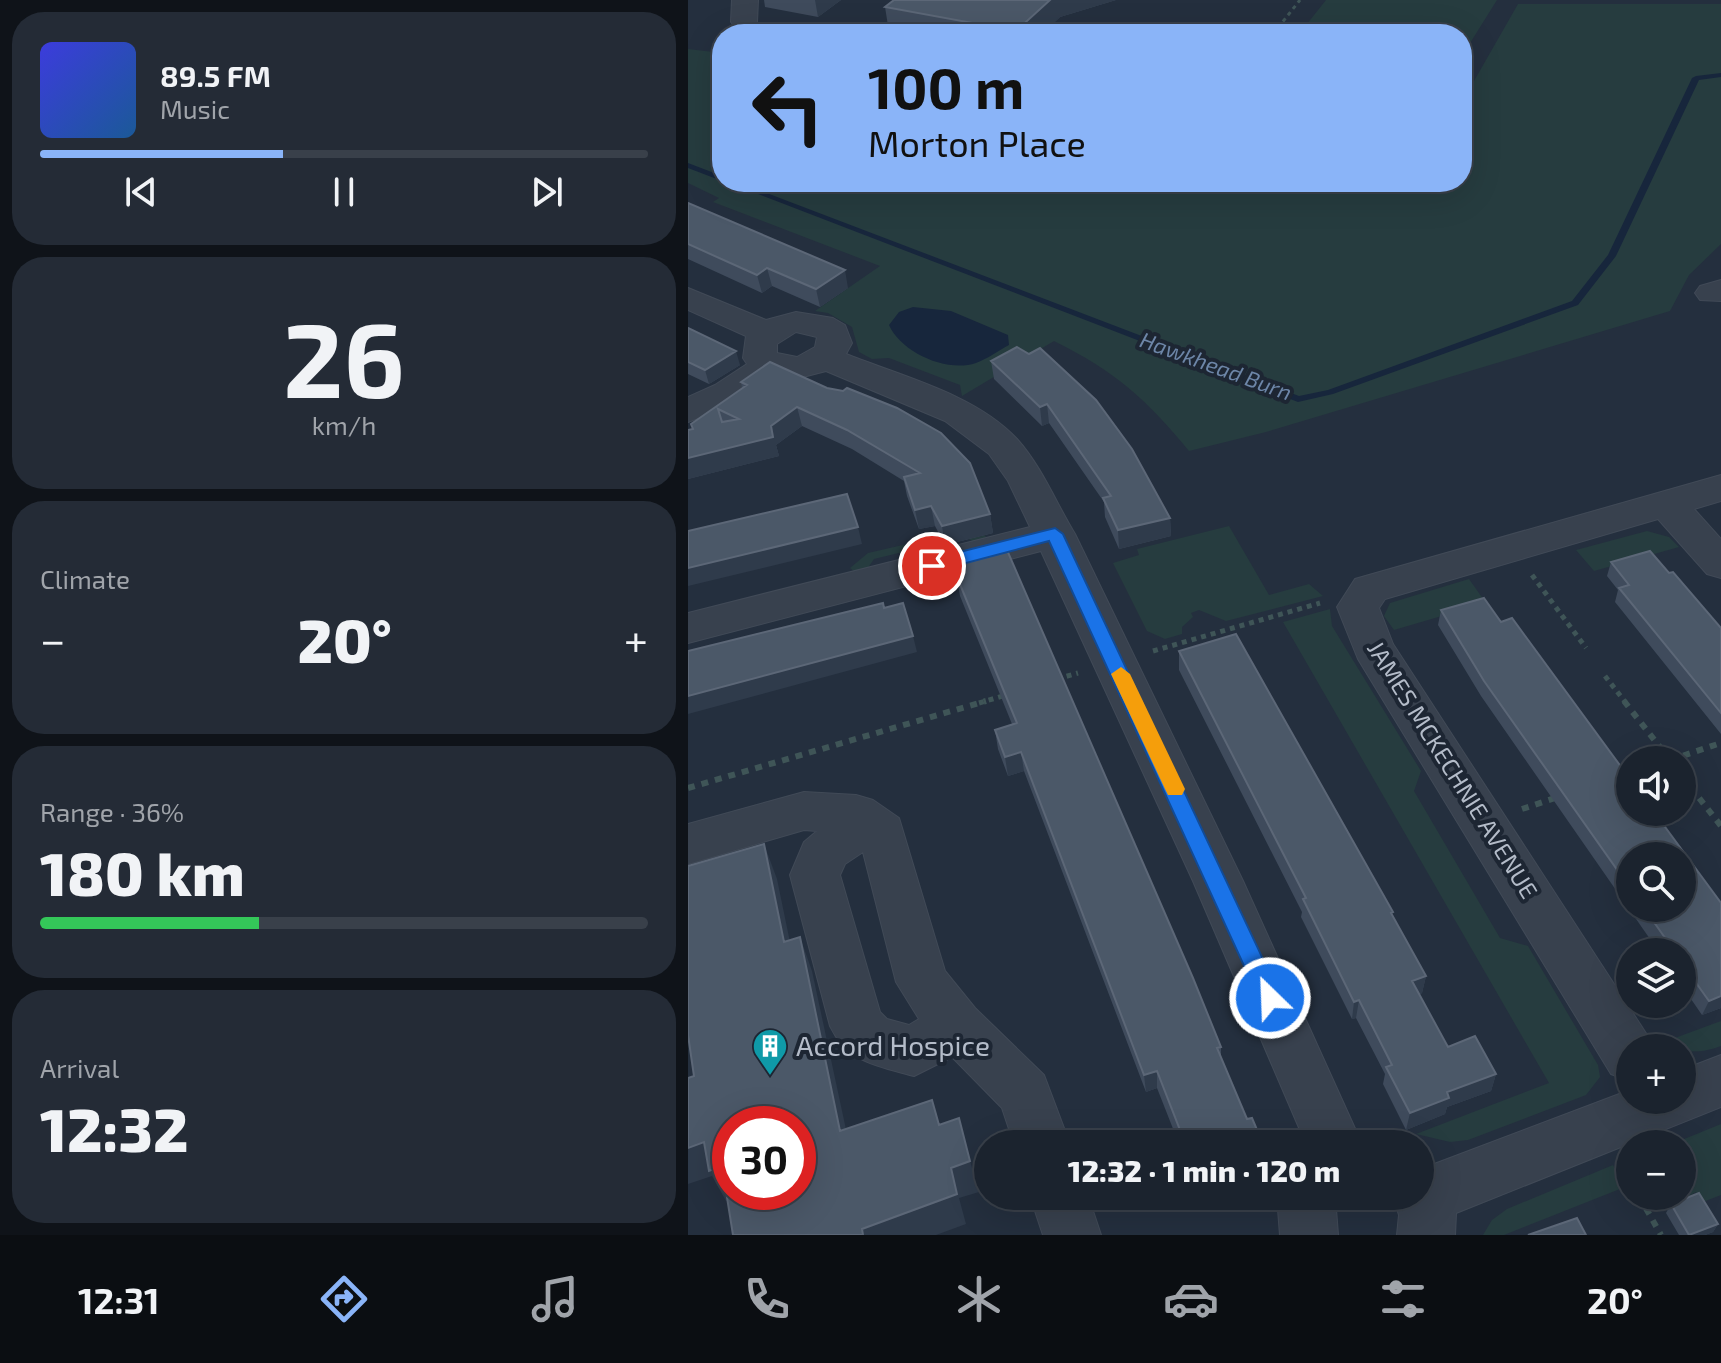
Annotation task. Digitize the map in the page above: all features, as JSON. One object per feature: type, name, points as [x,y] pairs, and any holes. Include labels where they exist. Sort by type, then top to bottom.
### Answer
[{"type":"street","points":[[688,298],[797,368],[826,358],[958,413],[1002,446],[1026,478],[1055,534],[1218,881],[1328,1130]]},
{"type":"street","points":[[688,411],[728,393],[768,349]]},
{"type":"street","points":[[1370,589],[1721,488]]},
{"type":"street","points":[[1666,503],[1721,564]]},
{"type":"street","points":[[688,628],[1055,534]]},
{"type":"street","name":"JAMES MCKECHNIE AVENUE","points":[[1370,589],[1358,607],[1373,648],[1616,1034]]},
{"type":"street","points":[[688,844],[804,811],[856,814],[882,832],[922,982],[956,1025],[1025,1093],[1037,1130]]},
{"type":"street","points":[[871,824],[824,850],[815,866],[857,1026],[872,1040],[914,1051],[956,1025]]},
{"type":"street","points":[[1696,1090],[1721,1081]]},
{"type":"street","points":[[1434,1203],[1636,1114]]},
{"type":"street","points":[[1064,1210],[1072,1235]]},
{"type":"street","points":[[1305,1210],[1309,1235]]},
{"type":"path","points":[[1281,24],[1300,0]]},
{"type":"path","points":[[1510,547],[1586,648]]},
{"type":"path","points":[[1055,680],[1370,589]]},
{"type":"path","points":[[1605,676],[1659,746]]},
{"type":"path","points":[[688,788],[1011,693]]},
{"type":"path","points":[[1696,751],[1721,743]]},
{"type":"path","points":[[1483,822],[1571,793]]},
{"type":"path","points":[[1696,794],[1721,826]]},
{"type":"path","points":[[1647,1210],[1661,1235]]},
{"type":"green space","points":[[1326,0],[1497,0],[1472,40],[1472,24],[1307,24]]},
{"type":"green space","points":[[1518,4],[1721,4],[1721,244],[1689,275],[1670,311],[1266,432],[1189,451],[1128,388],[1095,364],[1054,341],[962,396],[960,385],[889,358],[872,359],[859,352],[852,327],[828,313],[815,311],[880,266],[713,202],[719,198],[688,183],[688,49],[712,52],[712,192],[1472,192],[1472,84]]},
{"type":"green space","points":[[1229,526],[1269,595],[1309,584],[1323,596],[1226,621],[1199,610],[1191,613],[1193,617],[1182,627],[1182,634],[1165,639],[1147,631],[1113,563],[1139,555],[1137,549]]},
{"type":"green space","points":[[968,530],[978,537],[985,535],[987,541],[977,543],[964,537],[874,559],[865,572],[857,574],[850,568],[868,553]]},
{"type":"green space","points":[[1647,531],[1669,537],[1679,547],[1594,571],[1576,550]]},
{"type":"green space","points":[[1469,579],[1486,603],[1394,630],[1384,616],[1390,603]]},
{"type":"green space","points":[[1330,609],[1332,626],[1421,771],[1414,791],[1500,938],[1528,946],[1598,1065],[1600,1077],[1586,1095],[1468,1140],[1450,1142],[1434,1138],[1434,1130],[1426,1130],[1549,1083],[1283,622]]},
{"type":"green space","points":[[1721,1021],[1721,1046],[1696,1051],[1696,1034],[1686,1034]]},
{"type":"green space","points":[[1721,1124],[1721,1195],[1703,1202],[1696,1192],[1696,1134]]},
{"type":"green space","points":[[1613,1165],[1616,1170],[1616,1191],[1504,1235],[1483,1235],[1492,1220],[1507,1209]]},
{"type":"water","points":[[913,307],[951,311],[1008,335],[1009,345],[976,363],[964,365],[926,358],[903,344],[889,325],[899,312]]},
{"type":"building","points":[[894,0],[1050,0],[1024,24],[978,24],[885,7]]},
{"type":"building","points":[[688,203],[845,270],[816,289],[767,268],[757,275],[688,244]]},
{"type":"building","points":[[688,328],[736,351],[705,370],[688,362]]},
{"type":"building","points":[[1017,347],[1029,354],[1040,348],[1096,400],[1132,449],[1170,518],[1118,530],[1103,498],[1111,496],[1047,404],[1040,407],[991,361]]},
{"type":"building","points":[[770,362],[827,388],[843,391],[847,388],[897,408],[941,433],[970,463],[990,514],[942,526],[931,506],[915,510],[904,477],[920,473],[847,430],[797,407],[771,426],[773,437],[688,458],[688,430],[693,429],[691,424],[747,385],[741,382]],"holes":[[[718,409],[739,419],[722,422]]]},
{"type":"building","points":[[847,494],[858,527],[688,568],[688,531]]},
{"type":"building","points":[[1002,544],[1007,550],[1193,978],[1221,1047],[1217,1048],[1247,1119],[1252,1118],[1257,1130],[1180,1130],[1157,1071],[1144,1075],[1021,752],[1005,757],[995,730],[1017,723],[957,577],[960,576],[953,557]]},
{"type":"building","points":[[1650,551],[1669,573],[1673,572],[1721,628],[1721,713],[1619,588],[1629,585],[1611,562]]},
{"type":"building","points":[[1484,598],[1501,622],[1512,618],[1616,760],[1616,826],[1664,826],[1676,842],[1616,842],[1616,868],[1484,681],[1441,610]]},
{"type":"building","points":[[883,603],[884,608],[903,603],[913,636],[688,696],[688,651]]},
{"type":"building","points":[[1236,634],[1426,976],[1412,981],[1448,1047],[1475,1036],[1496,1074],[1447,1092],[1449,1098],[1410,1113],[1386,1067],[1392,1065],[1359,1000],[1354,1002],[1303,899],[1306,898],[1179,651]]},
{"type":"building","name":"Accord Hospice","points":[[764,844],[784,942],[800,937],[840,1131],[932,1100],[939,1125],[959,1118],[970,1161],[951,1168],[957,1194],[862,1229],[863,1235],[733,1235],[729,1210],[816,1210],[816,1106],[712,1106],[712,1170],[709,1171],[704,1142],[688,1148],[688,1078],[694,1076],[688,1035],[688,866]]},
{"type":"building","points":[[1696,869],[1721,903],[1721,996],[1709,1001],[1696,983],[1696,938],[1665,938],[1654,922],[1696,922]]},
{"type":"building","points":[[1699,1193],[1718,1224],[1689,1235],[1674,1210],[1696,1210],[1696,1194]]},
{"type":"building","points":[[1577,1218],[1586,1235],[1528,1235]]},
{"type":"waterway","name":"Hawkhead Burn","points":[[757,192],[1298,399],[1330,392],[1575,303],[1612,256],[1696,78],[1721,75]]},
{"type":"waterway","name":"Hawkhead Burn","points":[[688,165],[712,175]]},
{"type":"slow traffic","points":[[1121,674],[1175,789]]},
{"type":"place","name":"Accord Hospice","points":[[770,1077]]},
{"type":"route","points":[[932,566],[1055,534],[1270,998]]}]
